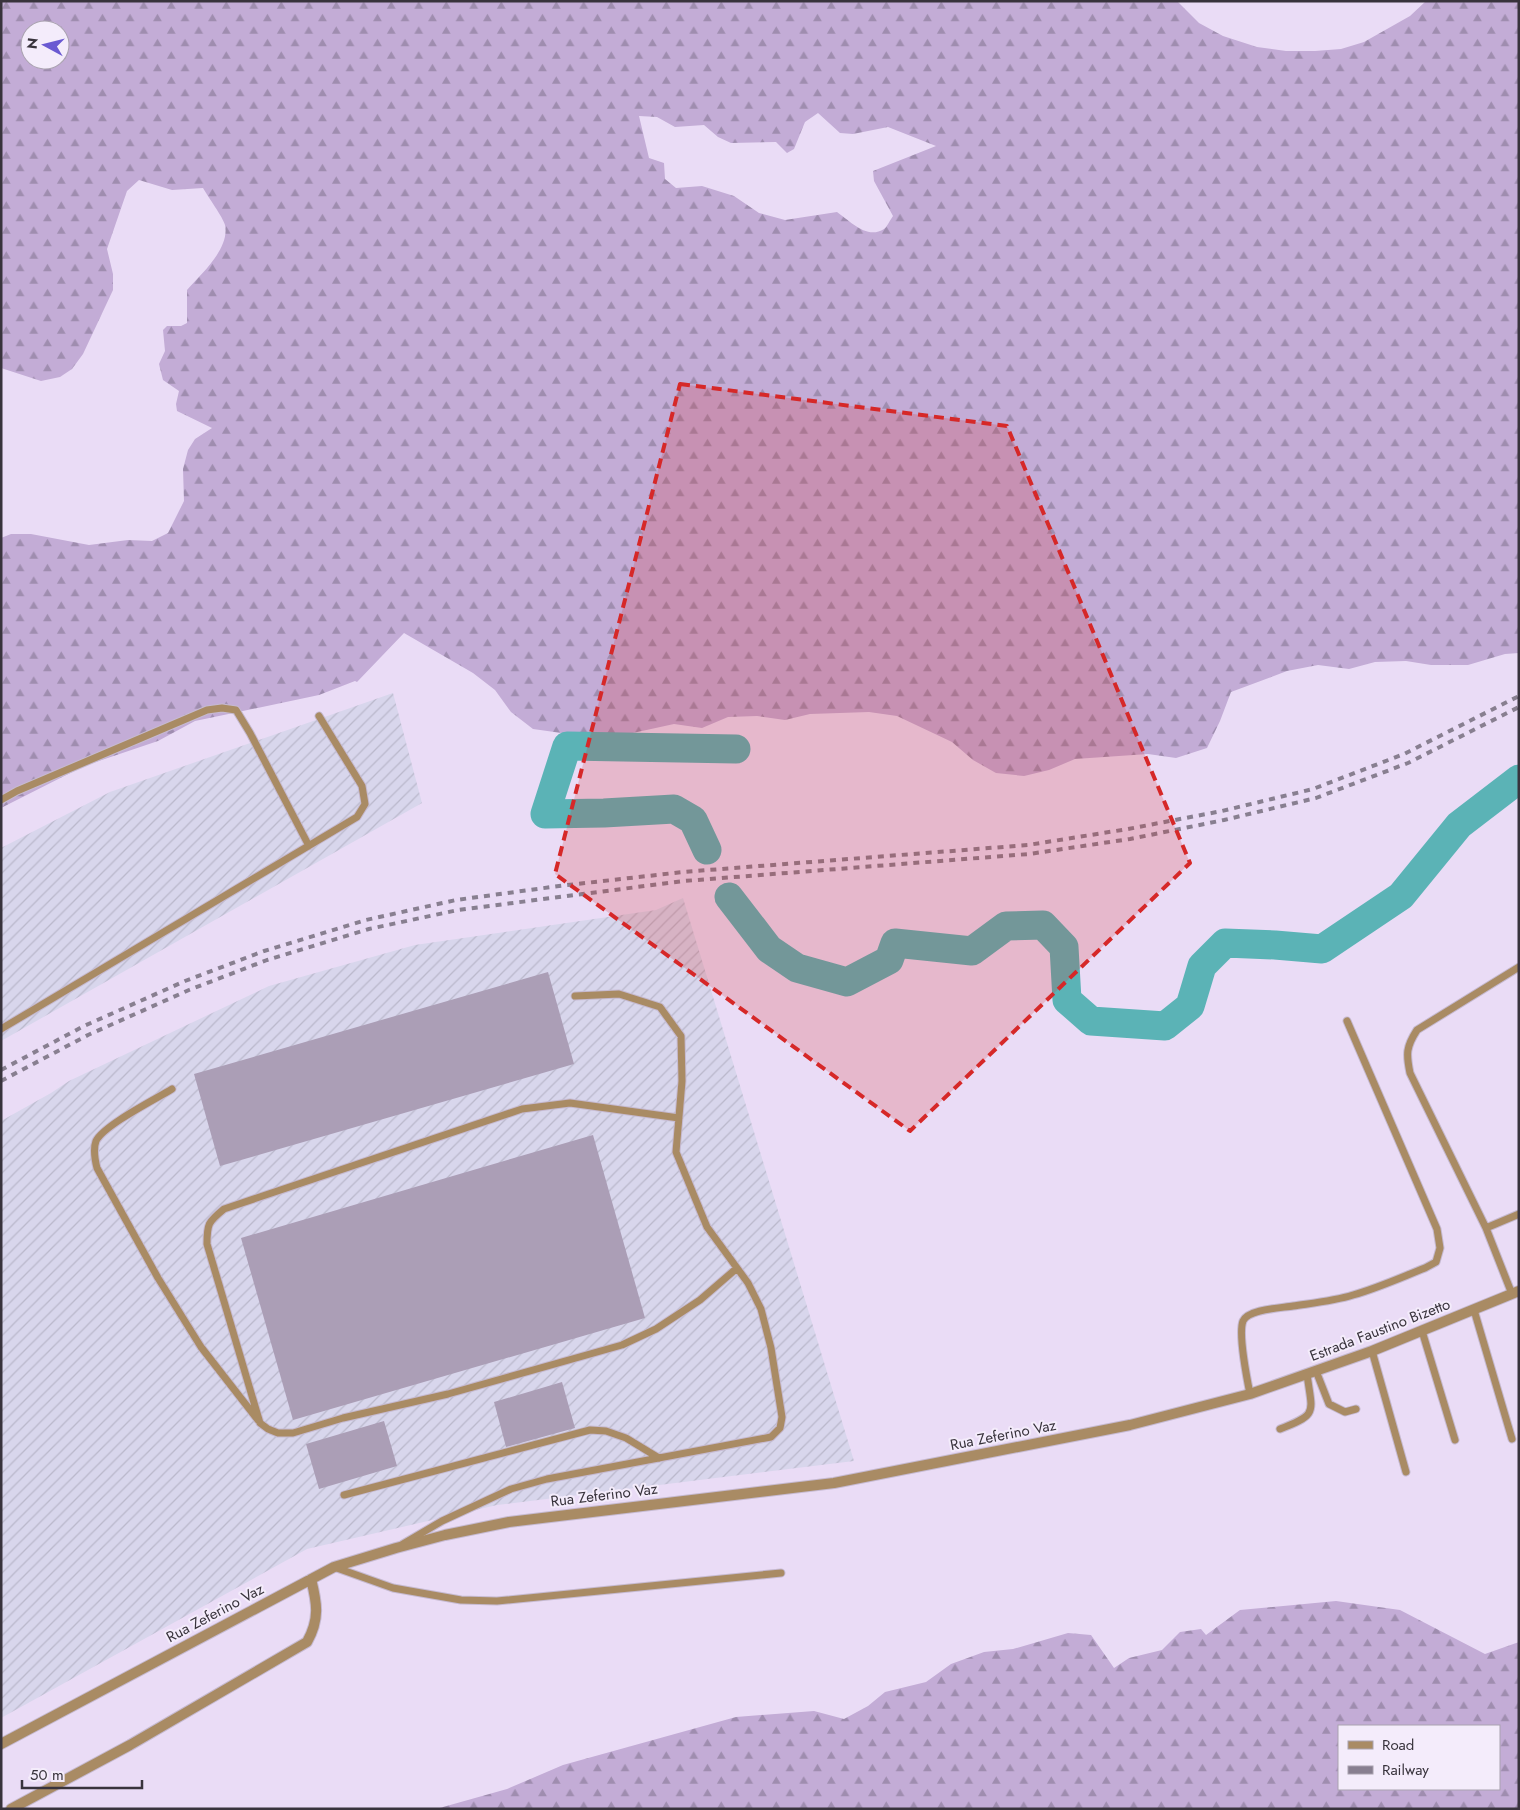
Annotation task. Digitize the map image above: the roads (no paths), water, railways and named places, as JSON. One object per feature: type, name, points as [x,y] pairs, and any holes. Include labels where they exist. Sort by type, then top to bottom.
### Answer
[{"type":"street","name":"Estrada Faustino Bizetto","points":[[1250,1394],[1372,1351],[1515,1293]]},
{"type":"street","name":"Rua Zeferino Vaz","points":[[1,1744],[334,1567],[396,1548],[445,1535],[509,1522],[834,1483],[1130,1425],[1250,1394]]},
{"type":"street","points":[[11,1809],[130,1745],[307,1642],[314,1629],[316,1614],[316,1599],[311,1579]]},
{"type":"lane","points":[[1,800],[207,710],[222,708],[236,710],[250,732],[309,846]]},
{"type":"lane","points":[[1,1028],[357,818],[365,804],[362,786],[319,716]]},
{"type":"lane","points":[[1515,1293],[1486,1228],[1410,1073],[1407,1058],[1408,1044],[1417,1030],[1519,967]]},
{"type":"lane","points":[[396,1548],[442,1520],[511,1489],[547,1479],[771,1437],[780,1428],[782,1417],[771,1348],[761,1309],[748,1283],[707,1227],[676,1152],[682,1081],[682,1036],[660,1007],[619,994],[575,996]]},
{"type":"lane","points":[[1250,1394],[1245,1371],[1242,1330],[1243,1320],[1250,1314],[1264,1310],[1330,1301],[1353,1295],[1426,1268],[1436,1262],[1440,1248],[1437,1229],[1347,1021]]},
{"type":"lane","points":[[172,1089],[104,1131],[96,1142],[94,1157],[97,1168],[158,1278],[196,1339],[260,1423],[278,1433],[293,1433],[343,1418],[448,1394],[622,1345],[656,1329],[693,1305],[737,1268]]},
{"type":"lane","points":[[260,1423],[207,1244],[207,1227],[224,1209],[522,1109],[570,1103],[679,1118]]},
{"type":"lane","points":[[1486,1228],[1519,1214]]},
{"type":"lane","points":[[1474,1310],[1512,1439]]},
{"type":"lane","points":[[1422,1331],[1455,1440]]},
{"type":"lane","points":[[1372,1351],[1406,1472]]},
{"type":"lane","points":[[1311,1372],[1329,1404],[1344,1412],[1356,1409]]},
{"type":"lane","points":[[1280,1429],[1309,1416],[1311,1408],[1311,1372]]},
{"type":"lane","points":[[344,1495],[590,1430],[606,1430],[626,1438],[659,1458]]},
{"type":"lane","points":[[334,1567],[393,1588],[461,1600],[498,1600],[781,1573]]},
{"type":"waterway","points":[[707,850],[693,820],[674,809],[545,814],[567,746],[736,749]]},
{"type":"waterway","points":[[729,897],[769,949],[797,968],[847,982],[889,960],[895,943],[972,951],[1006,926],[1043,925],[1064,947],[1067,1000],[1091,1021],[1165,1026],[1190,1006],[1202,966],[1225,943],[1322,949],[1401,896],[1459,825],[1519,779]]},
{"type":"railway","points":[[1,1070],[84,1026],[185,981],[264,951],[366,920],[456,900],[559,886],[683,872],[1028,845],[1128,829],[1222,811],[1313,789],[1404,754],[1519,696]]},
{"type":"railway","points":[[1,1081],[88,1035],[189,990],[267,960],[369,929],[458,910],[684,881],[1029,854],[1130,839],[1224,820],[1316,798],[1408,763],[1519,707]]}]
